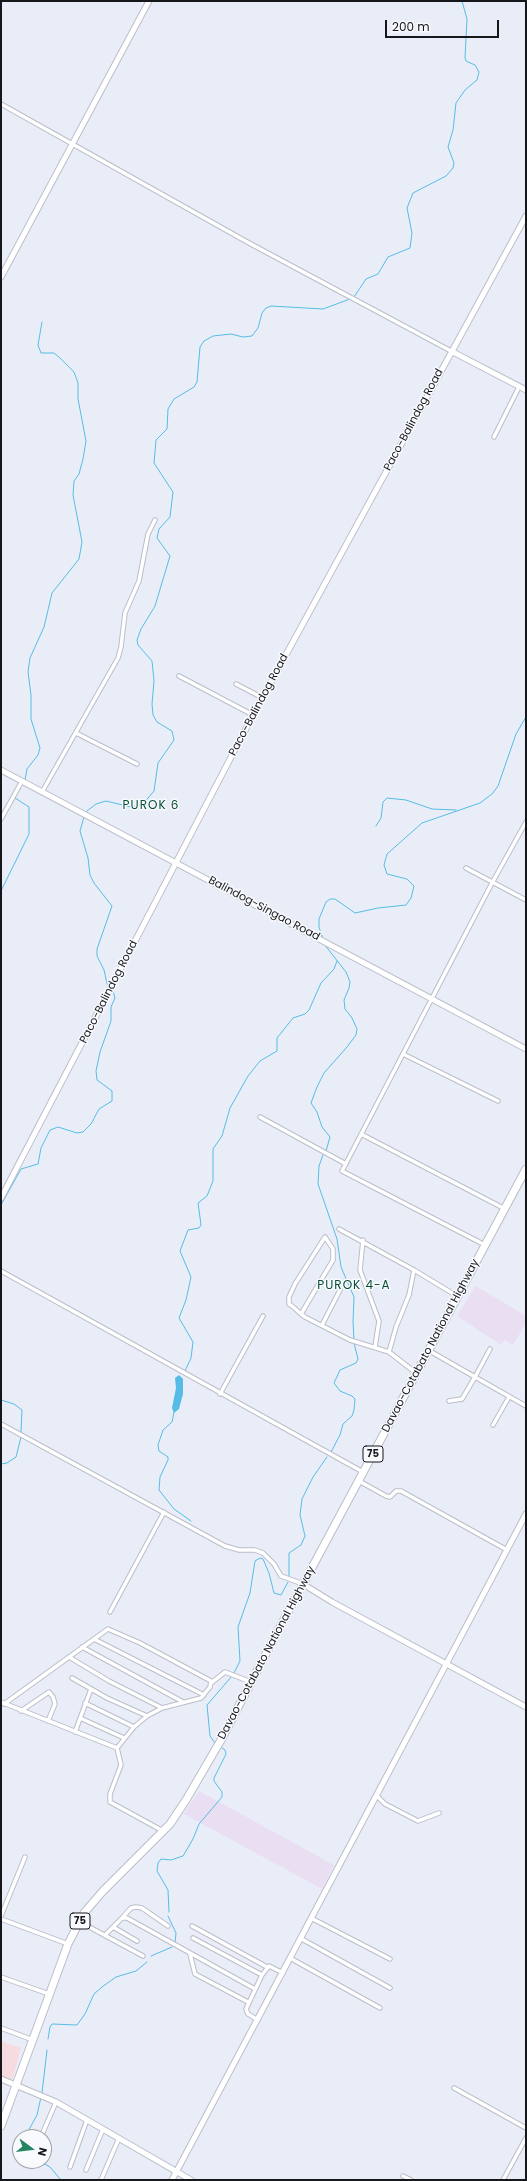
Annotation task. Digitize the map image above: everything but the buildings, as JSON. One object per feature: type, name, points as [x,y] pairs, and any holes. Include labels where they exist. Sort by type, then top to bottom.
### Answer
[{"type":"highway","name":"Davao-Cotabato National Highway","points":[[1,2126],[5,2106],[17,2084],[68,1944],[80,1922],[96,1898],[163,1831],[181,1808],[216,1750],[303,1584],[526,1168]]},
{"type":"street","points":[[1,277],[149,1]]},
{"type":"street","points":[[1,104],[249,243],[526,390]]},
{"type":"street","name":"Paco-Balindog Road","points":[[1,1198],[253,715],[526,216]]},
{"type":"street","points":[[494,437],[519,387]]},
{"type":"street","points":[[42,792],[118,658],[121,647],[125,613],[139,581],[148,534],[155,520]]},
{"type":"street","points":[[179,676],[253,715]]},
{"type":"street","points":[[236,684],[263,698]]},
{"type":"street","points":[[76,733],[137,764]]},
{"type":"street","name":"Balindog-Singao Road","points":[[1,770],[176,861],[526,1049]]},
{"type":"street","points":[[1,819],[22,781]]},
{"type":"street","points":[[485,1245],[342,1171],[492,883],[526,822]]},
{"type":"street","points":[[466,868],[526,900]]},
{"type":"street","points":[[403,1054],[498,1101]]},
{"type":"street","points":[[260,1117],[346,1164]]},
{"type":"street","points":[[361,1134],[505,1209]]},
{"type":"street","points":[[339,1229],[363,1240],[457,1296]]},
{"type":"street","points":[[301,1314],[333,1260],[333,1249],[325,1237],[289,1297],[289,1304],[301,1314],[355,1341],[389,1352],[416,1373]]},
{"type":"street","points":[[363,1240],[360,1270],[379,1320],[375,1347]]},
{"type":"street","points":[[389,1352],[396,1327],[408,1295],[414,1270]]},
{"type":"street","points":[[1,1271],[220,1394],[363,1472]]},
{"type":"street","points":[[322,1325],[340,1290]]},
{"type":"street","points":[[220,1394],[263,1316]]},
{"type":"street","points":[[450,1401],[462,1399],[490,1349]]},
{"type":"street","points":[[428,1350],[526,1406]]},
{"type":"street","points":[[493,1426],[509,1397]]},
{"type":"street","points":[[1,1424],[225,1546],[239,1550],[259,1552],[270,1560],[284,1578],[303,1584],[332,1602],[526,1707]]},
{"type":"street","points":[[358,1481],[390,1497],[396,1491],[401,1491],[507,1550]]},
{"type":"street","points":[[110,1612],[164,1512]]},
{"type":"street","points":[[172,2180],[526,1514]]},
{"type":"street","points":[[2,1703],[106,1630],[112,1629],[208,1678],[211,1683]]},
{"type":"street","points":[[94,1639],[204,1695]]},
{"type":"street","points":[[82,1647],[183,1702]]},
{"type":"street","points":[[68,1657],[109,1681],[162,1708]]},
{"type":"street","points":[[163,1831],[110,1802],[110,1794],[121,1765],[117,1748],[134,1727],[147,1716],[162,1708],[183,1702],[198,1700],[204,1695],[211,1683],[225,1672],[252,1682]]},
{"type":"street","points":[[72,1678],[91,1689],[147,1716]]},
{"type":"street","points":[[75,1732],[91,1689]]},
{"type":"street","points":[[20,1711],[49,1692],[53,1697],[55,1704],[48,1721]]},
{"type":"street","points":[[2,1703],[117,1748]]},
{"type":"street","points":[[85,1703],[134,1727]]},
{"type":"street","points":[[80,1718],[124,1738]]},
{"type":"street","points":[[377,1796],[385,1804],[418,1821],[439,1813]]},
{"type":"street","points":[[1,1916],[2,1904],[25,1857]]},
{"type":"street","points":[[105,1935],[131,1908],[136,1906],[142,1908],[168,1926]]},
{"type":"street","points":[[122,1918],[127,1918],[255,1989]]},
{"type":"street","points":[[311,1918],[390,1959]]},
{"type":"street","points":[[1,1919],[68,1944]]},
{"type":"street","points":[[80,1922],[143,1956]]},
{"type":"street","points":[[192,1926],[267,1967],[270,1966],[283,1973]]},
{"type":"street","points":[[113,1927],[137,1941]]},
{"type":"street","points":[[193,1938],[262,1975]]},
{"type":"street","points":[[300,1938],[390,1988]]},
{"type":"street","points":[[190,1954],[195,1974],[248,2002]]},
{"type":"street","points":[[290,1958],[380,2008]]},
{"type":"street","points":[[258,2020],[246,2012],[248,2002],[267,1967]]},
{"type":"street","points":[[1,1977],[49,1994]]},
{"type":"street","points":[[1,2028],[33,2040]]},
{"type":"street","points":[[1,2078],[56,2102],[191,2180]]},
{"type":"street","points":[[454,2088],[526,2128]]},
{"type":"street","points":[[44,2129],[56,2102]]},
{"type":"street","points":[[70,2167],[87,2120]]},
{"type":"street","points":[[86,2170],[102,2129]]},
{"type":"street","points":[[101,2180],[119,2138]]},
{"type":"street","points":[[503,2180],[526,2138]]},
{"type":"street","points":[[403,2176],[411,2180]]},
{"type":"shaded area","points":[[476,1286],[526,1316],[526,1323],[513,1345],[504,1340],[501,1345],[457,1316]]},
{"type":"shaded area","points":[[199,1791],[334,1865],[322,1889],[184,1814]]},
{"type":"shaded area","points":[[1,2041],[21,2048],[12,2081],[1,2077]]},
{"type":"water","points":[[179,1375],[183,1379],[183,1394],[179,1409],[174,1413],[172,1408],[176,1388],[175,1378]]},
{"type":"waterway","points":[[354,297],[366,279],[378,274],[388,257],[410,248],[412,233],[407,208],[413,193],[446,176],[453,168],[454,163],[448,147],[453,130],[456,103],[465,90],[477,80],[479,72],[475,65],[466,61],[465,58],[467,19],[462,1]]},
{"type":"waterway","points":[[87,811],[96,804],[106,801],[131,807],[142,805],[154,791],[158,763],[174,740],[172,731],[157,722],[153,715],[152,704],[154,681],[152,661],[138,645],[137,640],[141,629],[155,606],[170,556],[157,538],[159,529],[170,517],[173,492],[154,463],[156,440],[167,429],[168,409],[174,399],[194,387],[197,382],[200,347],[204,341],[213,336],[231,334],[243,337],[252,336],[258,328],[262,313],[266,308],[271,306],[323,309],[350,299]]},
{"type":"waterway","points":[[25,780],[27,769],[38,755],[40,748],[31,719],[31,695],[28,672],[30,658],[44,627],[52,593],[79,559],[82,542],[73,495],[74,481],[79,474],[86,441],[78,399],[78,383],[74,372],[54,353],[41,353],[38,345],[42,322]]},
{"type":"waterway","points":[[323,939],[319,927],[319,919],[326,902],[330,899],[335,899],[355,913],[378,908],[406,905],[411,898],[414,886],[407,879],[387,874],[384,865],[387,854],[422,823],[480,803],[492,794],[498,786],[516,734],[526,717]]},
{"type":"waterway","points":[[1,891],[29,834],[29,807],[15,798],[22,784]]},
{"type":"waterway","points":[[376,826],[381,818],[383,802],[387,798],[406,800],[432,809],[456,810]]},
{"type":"waterway","points":[[84,817],[80,831],[88,858],[90,875],[94,883],[112,906],[97,949],[97,956],[104,970],[108,988]]},
{"type":"waterway","points":[[324,944],[346,972],[350,982],[344,1000],[345,1009],[352,1018],[357,1029],[356,1035],[324,1073],[311,1103],[317,1112],[322,1127],[330,1137],[326,1151]]},
{"type":"waterway","points":[[185,1371],[191,1358],[193,1342],[179,1318],[186,1300],[191,1277],[180,1251],[188,1230],[199,1228],[201,1225],[198,1203],[207,1196],[213,1181],[213,1149],[222,1136],[230,1108],[248,1076],[260,1061],[277,1051],[277,1038],[293,1018],[305,1014],[309,1010],[321,983],[334,969],[337,961]]},
{"type":"waterway","points":[[1,1205],[21,1169],[38,1164],[41,1148],[50,1130],[58,1127],[77,1133],[83,1132],[91,1124],[99,1109],[112,1101],[112,1091],[97,1080],[96,1071],[100,1052],[111,1021],[111,1007],[115,998],[113,991]]},
{"type":"waterway","points":[[323,1155],[319,1166],[318,1184],[337,1239],[341,1267],[354,1297],[354,1339]]},
{"type":"waterway","points":[[331,1452],[340,1435],[343,1424],[352,1416],[354,1410],[355,1399],[352,1396],[340,1391],[334,1383],[340,1370],[356,1363],[358,1359],[354,1343]]},
{"type":"waterway","points":[[1,1400],[14,1404],[22,1410],[21,1432]]},
{"type":"waterway","points":[[174,1412],[172,1422],[163,1430],[158,1445],[159,1451],[168,1457],[160,1477],[159,1490],[174,1509],[191,1521]]},
{"type":"waterway","points":[[1,1464],[7,1463],[16,1457],[21,1437]]},
{"type":"waterway","points":[[289,1577],[289,1553],[301,1545],[305,1536],[300,1515],[302,1499],[313,1477],[327,1457]]},
{"type":"waterway","points":[[234,1673],[240,1661],[238,1627],[250,1593],[255,1561],[260,1558],[263,1559],[269,1573],[274,1593],[281,1595],[288,1582]]},
{"type":"waterway","points":[[215,1743],[210,1736],[207,1705],[232,1676]]},
{"type":"waterway","points":[[169,1912],[168,1890],[157,1871],[158,1863],[161,1859],[171,1860],[183,1856],[193,1839],[199,1824],[222,1797],[222,1792],[214,1781],[214,1778],[226,1754],[225,1750],[221,1747]]},
{"type":"waterway","points":[[168,1916],[176,1933],[175,1943]]},
{"type":"waterway","points":[[151,1956],[172,1947]]},
{"type":"waterway","points":[[48,2039],[52,2024],[77,2025],[85,2014],[94,1994],[116,1977],[136,1971],[147,1962]]},
{"type":"waterway","points":[[42,2093],[47,2050]]},
{"type":"waterway","points":[[29,2129],[37,2115],[41,2097]]},
{"type":"waterway","points":[[52,2169],[61,2180]]},
{"type":"district","name":"PUROK 6","points":[[151,806]]},
{"type":"district","name":"PUROK 4-A","points":[[354,1286]]}]
